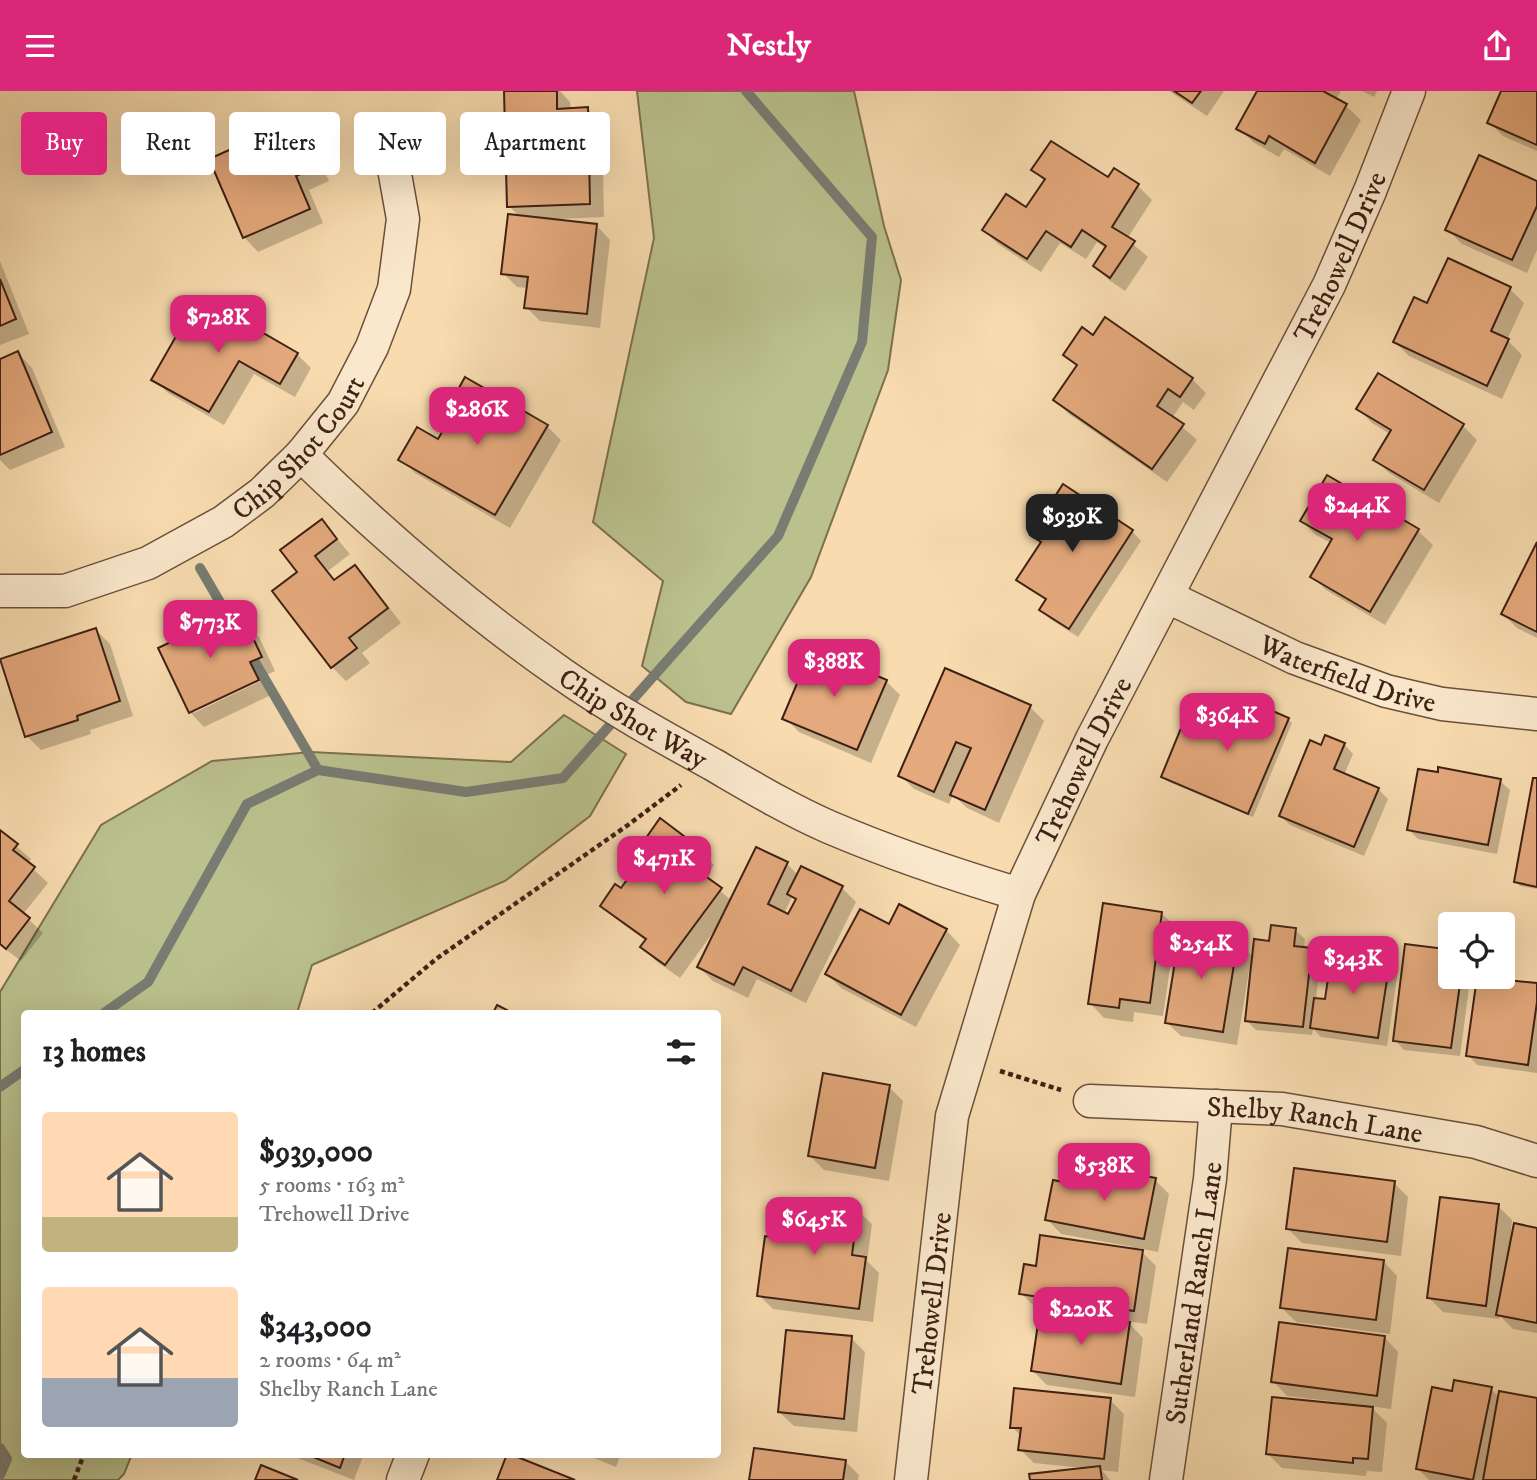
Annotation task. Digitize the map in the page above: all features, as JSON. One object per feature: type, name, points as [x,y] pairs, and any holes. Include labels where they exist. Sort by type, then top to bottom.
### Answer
[{"type":"street","name":"Trehowell Drive","points":[[911,1480],[952,1116],[1019,894],[1093,739],[1329,285],[1409,91]]},
{"type":"street","name":"Chip Shot Court","points":[[0,591],[65,591],[148,563],[223,522],[262,493],[302,455],[343,403],[372,348],[394,289],[403,219],[395,175]]},
{"type":"street","name":"Chip Shot Way","points":[[302,455],[337,490],[449,587],[563,674],[697,757],[829,827],[969,880],[1019,894]]},
{"type":"street","name":"Waterfield Drive","points":[[1168,597],[1295,658],[1386,691],[1442,704],[1537,714]]},
{"type":"street","name":"Shelby Ranch Lane","points":[[1090,1101],[1282,1109],[1476,1142],[1537,1161]]},
{"type":"street","name":"Sutherland Ranch Lane","points":[[1166,1480],[1210,1179],[1216,1106]]},
{"type":"street","points":[[403,1480],[411,1458]]},
{"type":"path","points":[[376,1010],[436,959],[628,825],[697,757]]},
{"type":"path","points":[[969,1060],[1090,1101]]},
{"type":"path","points":[[74,1480],[82,1458]]},
{"type":"green space","points":[[637,91],[854,91],[884,226],[901,280],[888,370],[811,577],[731,714],[686,702],[642,666],[663,581],[593,522],[654,238]]},
{"type":"green space","points":[[564,715],[626,754],[590,816],[505,881],[312,965],[298,1010],[21,1010],[21,1458],[130,1458],[124,1474],[118,1480],[0,1480],[0,992],[101,825],[212,761],[311,752],[511,762]]},
{"type":"building","points":[[504,91],[557,91],[557,109],[588,107],[588,112],[505,112]]},
{"type":"building","points":[[1174,91],[1201,91],[1192,103]]},
{"type":"building","points":[[1257,91],[1323,91],[1347,104],[1315,163],[1269,136],[1265,144],[1236,129]]},
{"type":"building","points":[[1501,91],[1537,91],[1537,145],[1487,123]]},
{"type":"building","points":[[1051,141],[1108,177],[1114,168],[1139,184],[1112,227],[1135,241],[1110,278],[1093,266],[1106,246],[1082,230],[1071,247],[1046,231],[1027,259],[982,230],[1006,194],[1026,207],[1045,179],[1031,170]]},
{"type":"building","points":[[229,150],[229,175],[298,175],[296,176],[310,209],[243,238],[215,173],[215,156]]},
{"type":"building","points":[[1479,155],[1537,181],[1537,206],[1512,260],[1445,230]]},
{"type":"building","points":[[506,175],[589,175],[590,204],[507,207]]},
{"type":"building","points":[[508,214],[597,224],[587,314],[524,308],[528,277],[501,274]]},
{"type":"building","points":[[1448,258],[1511,287],[1491,331],[1509,339],[1487,386],[1393,342],[1414,297],[1427,303]]},
{"type":"building","points":[[0,279],[16,319],[0,326]]},
{"type":"building","points":[[199,296],[298,353],[280,384],[239,361],[209,412],[151,380]]},
{"type":"building","points":[[1105,317],[1193,378],[1180,397],[1168,389],[1157,406],[1184,424],[1152,469],[1053,400],[1077,365],[1063,355],[1082,327],[1093,335]]},
{"type":"building","points":[[18,351],[52,432],[0,455],[0,359]]},
{"type":"building","points":[[1378,373],[1464,424],[1424,490],[1373,460],[1391,430],[1356,409]]},
{"type":"building","points":[[465,377],[548,425],[495,515],[398,460],[417,427],[438,439],[449,420],[443,417]]},
{"type":"building","points":[[1327,475],[1419,529],[1370,612],[1310,577],[1332,539],[1300,521]]},
{"type":"building","points":[[1063,484],[1133,530],[1069,629],[1039,610],[1046,599],[1016,580],[1041,542],[1030,535]]},
{"type":"building","points":[[322,519],[337,539],[315,556],[334,580],[355,565],[388,608],[349,638],[357,648],[331,668],[272,591],[297,572],[280,550]]},
{"type":"building","points":[[1537,542],[1537,632],[1501,614]]},
{"type":"building","points":[[207,603],[221,632],[245,621],[262,657],[250,662],[259,680],[189,713],[158,648],[192,632],[184,615]]},
{"type":"building","points":[[96,628],[120,701],[77,716],[78,720],[25,737],[0,659]]},
{"type":"building","points":[[812,648],[887,680],[857,750],[782,719]]},
{"type":"building","points":[[945,668],[1031,705],[985,810],[950,795],[971,748],[956,742],[934,792],[898,776]]},
{"type":"building","points":[[1233,694],[1289,718],[1248,814],[1161,777],[1188,711],[1221,724]]},
{"type":"building","points":[[1325,735],[1345,743],[1334,769],[1379,788],[1354,847],[1279,816],[1310,740],[1321,745]]},
{"type":"building","points":[[1438,767],[1501,779],[1488,845],[1407,830],[1418,769],[1438,772]]},
{"type":"building","points":[[1533,778],[1537,778],[1537,887],[1514,882]]},
{"type":"building","points":[[660,818],[701,849],[690,865],[722,888],[665,965],[640,947],[646,939],[600,906],[615,884],[621,888],[640,862],[660,876],[673,858],[646,838]]},
{"type":"building","points":[[0,830],[18,844],[13,850],[35,867],[9,901],[30,918],[6,949],[0,944]]},
{"type":"building","points":[[756,847],[788,862],[768,904],[788,914],[796,899],[787,894],[801,866],[843,886],[791,991],[743,967],[734,985],[697,967]]},
{"type":"building","points":[[1103,903],[1162,912],[1150,1003],[1120,999],[1119,1008],[1088,1004]]},
{"type":"building","points":[[899,904],[947,929],[901,1015],[825,974],[860,909],[889,924]]},
{"type":"building","points":[[1271,925],[1296,928],[1294,946],[1312,948],[1303,1027],[1245,1021],[1254,939],[1269,941]]},
{"type":"building","points":[[1180,931],[1238,940],[1223,1032],[1165,1023]]},
{"type":"building","points":[[1405,944],[1438,948],[1438,989],[1459,989],[1451,1048],[1393,1041]]},
{"type":"building","points":[[1332,952],[1390,960],[1378,1038],[1310,1028],[1314,998],[1325,999]]},
{"type":"building","points":[[1515,981],[1537,983],[1528,1065],[1466,1056],[1475,989],[1515,989]]},
{"type":"building","points":[[497,1005],[507,1010],[494,1010]]},
{"type":"building","points":[[823,1073],[890,1085],[875,1168],[808,1156]]},
{"type":"building","points":[[1093,1166],[1156,1178],[1144,1239],[1045,1220],[1053,1180],[1089,1187]]},
{"type":"building","points":[[1294,1168],[1395,1181],[1387,1242],[1286,1229]]},
{"type":"building","points":[[1440,1197],[1499,1204],[1486,1306],[1427,1298]]},
{"type":"building","points":[[787,1199],[858,1208],[852,1255],[866,1257],[859,1309],[757,1296],[765,1236],[781,1238]]},
{"type":"building","points":[[1514,1223],[1537,1228],[1537,1323],[1496,1315]]},
{"type":"building","points":[[1040,1235],[1143,1250],[1134,1311],[1019,1294],[1024,1264],[1036,1266]]},
{"type":"building","points":[[1288,1248],[1384,1260],[1376,1320],[1280,1308]]},
{"type":"building","points":[[1040,1310],[1130,1322],[1121,1384],[1031,1371]]},
{"type":"building","points":[[1279,1322],[1385,1336],[1377,1396],[1271,1382]]},
{"type":"building","points":[[786,1330],[852,1336],[844,1419],[778,1412]]},
{"type":"building","points":[[1454,1380],[1492,1387],[1473,1480],[1416,1469],[1432,1387],[1452,1391]]},
{"type":"building","points":[[1014,1388],[1111,1398],[1104,1459],[1018,1450],[1021,1428],[1010,1428]]},
{"type":"building","points":[[1499,1391],[1537,1398],[1537,1480],[1483,1480]]},
{"type":"building","points":[[1272,1397],[1373,1407],[1368,1459],[1353,1458],[1353,1463],[1266,1454]]},
{"type":"building","points":[[754,1448],[846,1460],[843,1480],[749,1480]]},
{"type":"building","points":[[316,1458],[344,1458],[340,1468]]},
{"type":"building","points":[[505,1458],[520,1458],[575,1480],[497,1480]]},
{"type":"building","points":[[261,1465],[298,1480],[255,1480]]},
{"type":"building","points":[[1100,1466],[1102,1480],[1030,1480],[1029,1474]]},
{"type":"waterway","points":[[108,1010],[148,982],[247,804],[318,770],[466,792],[563,778],[778,536],[862,342],[872,237],[746,91]]},
{"type":"waterway","points":[[200,568],[318,770]]},
{"type":"waterway","points":[[0,1087],[21,1072]]},
{"type":"waterway","points":[[0,1448],[7,1459],[0,1475]]}]
